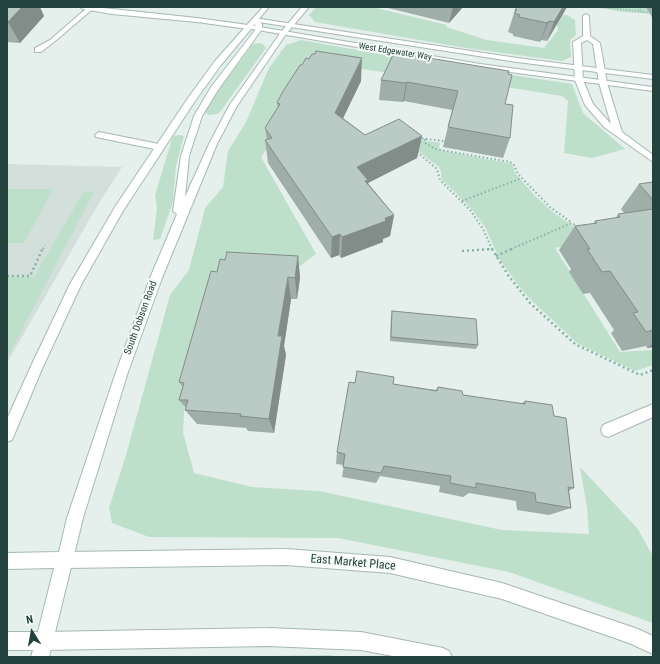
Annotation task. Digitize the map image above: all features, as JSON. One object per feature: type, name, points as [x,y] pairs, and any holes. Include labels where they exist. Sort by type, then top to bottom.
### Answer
[{"type":"street","points":[[38,50],[52,40],[88,7]]},
{"type":"street","name":"West Edgewater Way","points":[[88,7],[197,20],[250,22],[480,66],[653,89]]},
{"type":"street","points":[[7,435],[36,368],[76,284],[119,209],[190,100],[250,22],[266,7]]},
{"type":"street","name":"South Dobson Road","points":[[42,649],[76,518],[122,372],[174,234],[213,144],[233,106],[287,29],[306,7]]},
{"type":"street","name":"West Edgewater Way","points":[[137,14],[172,12],[209,14]]},
{"type":"street","points":[[586,16],[587,37]]},
{"type":"street","points":[[174,234],[185,156],[198,116],[214,89],[259,29],[259,24],[250,22]]},
{"type":"street","name":"West Edgewater Way","points":[[259,29],[287,29],[653,77]]},
{"type":"street","points":[[587,37],[576,42],[579,80],[589,105],[607,125],[653,159]]},
{"type":"street","points":[[587,37],[596,43],[604,83],[618,132]]},
{"type":"street","points":[[99,136],[159,147]]},
{"type":"street","points":[[608,430],[653,410]]},
{"type":"street","name":"East Market Place","points":[[7,561],[286,557],[390,565],[502,591],[632,635],[653,645]]},
{"type":"street","points":[[7,641],[42,649],[268,637],[361,641],[443,657]]},
{"type":"path","points":[[602,7],[653,13]]},
{"type":"path","points":[[638,7],[643,12]]},
{"type":"path","points":[[412,137],[444,141]]},
{"type":"path","points":[[425,139],[425,143],[435,149],[510,162],[514,165],[522,178],[550,207],[584,231]]},
{"type":"path","points":[[416,151],[434,165],[437,169],[440,180],[471,212],[483,229],[496,256],[530,303],[575,344],[640,375],[653,370]]},
{"type":"path","points":[[462,201],[522,178]]},
{"type":"path","points":[[496,256],[572,223]]},
{"type":"path","points":[[7,276],[30,276],[45,245]]},
{"type":"path","points":[[462,251],[492,249]]},
{"type":"shaded area","points":[[7,164],[122,167],[99,203],[7,363]]},
{"type":"green space","points":[[316,7],[372,7],[447,25],[446,27],[487,40],[544,48],[558,30],[555,14],[567,15],[575,20],[576,35],[570,40],[571,57],[562,61],[466,48],[315,22],[309,15]]},
{"type":"green space","points":[[593,7],[653,8],[653,14],[624,12]]},
{"type":"green space","points":[[301,40],[425,62],[572,84],[583,113],[625,149],[592,158],[564,153],[568,101],[562,96],[401,70],[390,73],[320,63],[279,132],[261,157],[316,254],[287,276],[185,397],[183,432],[194,473],[252,487],[319,491],[502,530],[589,534],[587,508],[580,467],[637,528],[653,556],[653,623],[509,572],[338,538],[149,537],[112,523],[109,508],[126,455],[170,295],[189,270],[205,208],[223,187],[228,151],[246,122],[269,68],[286,45]]},
{"type":"green space","points":[[253,44],[263,44],[266,48],[220,112],[209,115],[205,112],[208,104]]},
{"type":"green space","points":[[174,136],[184,136],[176,165],[173,202],[160,239],[153,240],[157,208],[155,195],[172,139]]},
{"type":"green space","points":[[397,136],[440,143],[439,150],[512,164],[516,174],[534,195],[554,213],[583,233],[587,241],[555,248],[620,352],[653,350],[653,365],[635,371],[577,343],[530,299],[519,286],[500,260],[485,227],[473,211],[442,180],[441,171],[438,166]]},
{"type":"green space","points":[[7,189],[53,189],[24,243],[7,243]]},
{"type":"green space","points":[[84,191],[94,192],[7,358],[7,276],[34,277]]},
{"type":"green space","points":[[330,655],[338,657],[204,657]]},
{"type":"building","points":[[7,7],[22,7],[8,22],[7,22]]},
{"type":"building","points":[[517,7],[563,7],[554,22],[549,21],[547,23],[519,17],[520,15],[514,13],[517,10],[515,10]]},
{"type":"building","points":[[316,51],[362,58],[335,113],[365,135],[399,119],[422,136],[357,167],[368,180],[365,181],[394,215],[385,218],[386,221],[342,237],[340,234],[332,237],[265,140],[272,138],[265,128],[280,104],[277,103],[282,93],[300,65],[302,65],[306,58],[309,59],[312,54],[315,54]]},
{"type":"building","points":[[398,53],[509,71],[508,74],[512,75],[505,104],[513,105],[510,138],[448,127],[458,91],[407,82],[381,80],[393,55],[396,56]]},
{"type":"building","points":[[653,182],[653,200],[639,184]]},
{"type":"building","points":[[653,209],[653,330],[646,332],[633,313],[638,312],[610,271],[602,272],[587,249],[590,249],[575,226],[597,223],[595,221],[620,217],[618,214]]},
{"type":"building","points":[[227,252],[298,256],[295,278],[288,277],[278,336],[282,336],[269,419],[240,416],[241,414],[185,410],[188,400],[179,400],[184,383],[179,382],[211,271],[217,272],[220,259],[225,260]]},
{"type":"building","points":[[392,311],[476,319],[478,345],[391,337]]},
{"type":"building","points":[[357,371],[394,377],[393,384],[437,391],[438,387],[462,391],[463,395],[525,404],[525,401],[552,405],[554,416],[566,418],[574,488],[568,487],[571,508],[536,502],[535,493],[476,483],[476,488],[450,483],[451,476],[384,466],[381,473],[343,467],[345,454],[337,452],[349,382],[355,383]]}]
